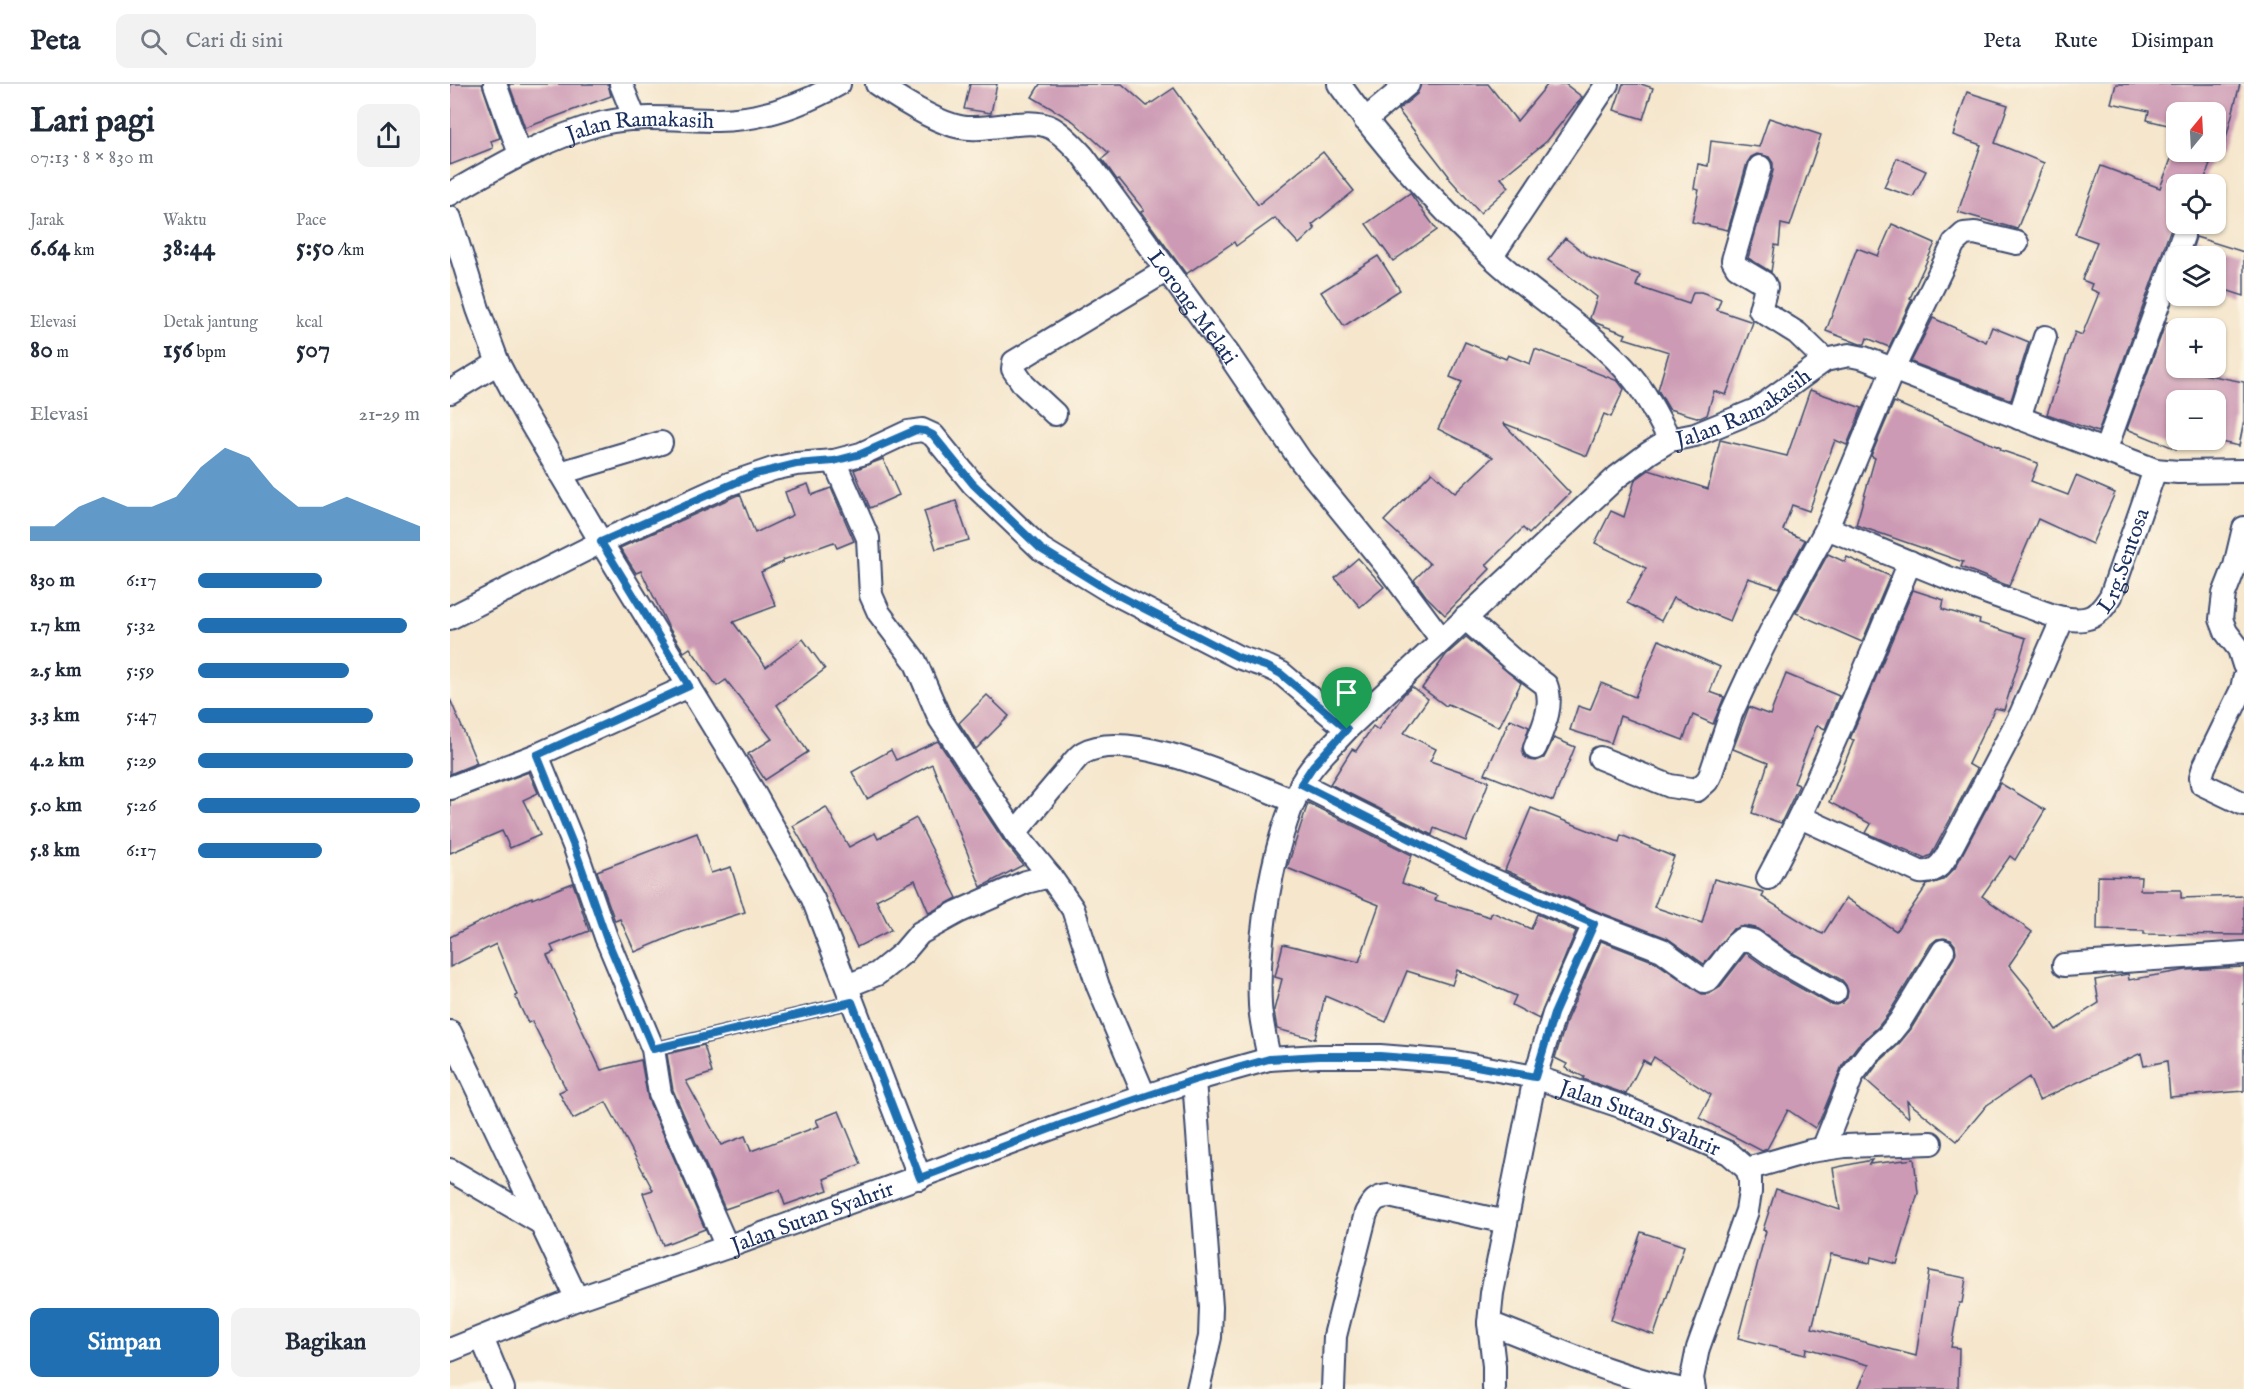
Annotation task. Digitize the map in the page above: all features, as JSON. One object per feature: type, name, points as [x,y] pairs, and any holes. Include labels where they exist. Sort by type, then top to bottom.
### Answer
[{"type":"street","points":[[495,84],[520,154]]},
{"type":"street","points":[[621,84],[635,119]]},
{"type":"street","name":"Jalan Ramakasih","points":[[450,194],[520,154],[604,123],[635,119],[720,120],[750,117],[775,111],[812,90],[839,84]]},
{"type":"street","name":"Lorong Melati","points":[[877,84],[930,115],[959,127],[979,129],[1034,123],[1053,128],[1083,156],[1167,270],[1301,461],[1389,569],[1442,640]]},
{"type":"street","name":"Jalan Ramakasih","points":[[1339,84],[1365,120],[1419,182],[1492,256],[1571,320],[1631,376],[1653,408],[1670,440],[1695,435],[1756,410],[1825,360],[1849,355],[1864,358],[2155,470],[2244,471]]},
{"type":"street","points":[[1365,120],[1408,84]]},
{"type":"street","points":[[1492,256],[1607,84]]},
{"type":"street","points":[[1760,167],[1733,260],[1737,267],[1764,283],[1766,287],[1760,310],[1797,333],[1825,360]]},
{"type":"street","points":[[450,218],[478,309],[498,363],[520,405],[753,791],[813,899],[920,1178]]},
{"type":"street","points":[[1600,758],[1678,788],[1696,790],[1702,786],[1710,776],[1731,714],[1749,675],[1827,528],[1893,369],[1954,243],[1964,234],[1975,233],[2017,243]]},
{"type":"street","points":[[2104,451],[2183,236]]},
{"type":"street","points":[[1055,414],[1024,385],[1012,369],[1014,362],[1167,270]]},
{"type":"street","points":[[2019,418],[2045,337]]},
{"type":"street","points":[[450,392],[498,363]]},
{"type":"street","points":[[450,618],[601,542],[755,474],[796,464],[834,461],[861,454],[908,432],[921,430],[929,432],[973,484],[1041,549],[1108,590],[1238,657],[1281,674],[1347,729]]},
{"type":"street","points":[[1269,1059],[1260,1006],[1262,951],[1268,896],[1281,839],[1297,793],[1313,766],[1347,729],[1617,477],[1670,440]]},
{"type":"street","points":[[560,473],[661,443]]},
{"type":"street","points":[[834,461],[868,538],[871,595],[879,613],[915,661],[940,719],[1015,833],[1073,909],[1098,986],[1145,1097]]},
{"type":"street","name":"Lrg.Sentosa","points":[[2063,618],[2082,620],[2091,618],[2105,605],[2127,555],[2155,470]]},
{"type":"street","points":[[1800,818],[1920,872],[1934,871],[1941,865],[1953,844],[2021,714],[2063,618],[1993,595],[1827,528]]},
{"type":"street","points":[[2244,528],[2235,566],[2224,594],[2221,619],[2226,632],[2239,649],[2244,665]]},
{"type":"street","points":[[1768,878],[1800,818],[1910,562]]},
{"type":"street","points":[[1466,618],[1515,662],[1546,685],[1550,701],[1544,728],[1535,748]]},
{"type":"street","points":[[2244,678],[2242,689],[2201,777],[2202,784],[2244,804]]},
{"type":"street","points":[[450,788],[537,755],[689,686]]},
{"type":"street","points":[[1015,833],[1083,753],[1101,747],[1120,745],[1152,750],[1297,793],[1594,924],[1662,950],[1706,981],[1742,939],[1753,941],[1784,963],[1835,992]]},
{"type":"street","points":[[537,755],[575,849],[606,937],[653,1049],[660,1094],[727,1247]]},
{"type":"street","points":[[849,994],[903,953],[920,933],[958,912],[1026,882],[1050,876]]},
{"type":"street","points":[[1494,1389],[1489,1323],[1492,1293],[1535,1077],[1554,1014],[1594,924]]},
{"type":"street","points":[[1824,1149],[1853,1074],[1869,1053],[1888,1036],[1900,1021],[1943,951]]},
{"type":"street","points":[[2064,965],[2244,953]]},
{"type":"street","points":[[450,1032],[577,1299]]},
{"type":"street","name":"Jalan Sutan Syahrir","points":[[450,1350],[577,1299],[920,1178],[1063,1124],[1194,1080],[1269,1059],[1380,1056],[1455,1062],[1535,1077],[1626,1108],[1717,1147],[1739,1160],[1747,1169],[1750,1179],[1747,1211],[1698,1348],[1692,1378],[1694,1389]]},
{"type":"street","points":[[1194,1080],[1211,1306],[1210,1337],[1198,1389]]},
{"type":"street","points":[[1747,1169],[1810,1151],[1845,1146],[1931,1143]]},
{"type":"street","points":[[450,1170],[541,1223]]},
{"type":"street","points":[[1333,1389],[1335,1336],[1366,1213],[1373,1201],[1378,1197],[1389,1196],[1506,1222]]},
{"type":"street","points":[[1489,1323],[1667,1388]]},
{"type":"street","points":[[482,1338],[502,1389]]},
{"type":"lane","points":[[653,1049],[849,994]]},
{"type":"building","points":[[450,84],[482,84],[500,138],[491,141],[493,148],[450,165]]},
{"type":"building","points":[[509,84],[608,84],[611,96],[525,128]]},
{"type":"building","points":[[970,84],[997,84],[991,113],[964,109]]},
{"type":"building","points":[[1040,84],[1122,84],[1147,106],[1174,88],[1258,205],[1323,152],[1354,191],[1312,225],[1315,229],[1299,244],[1275,218],[1236,246],[1234,242],[1186,274],[1141,212],[1144,210],[1102,159],[1109,153],[1073,121],[1032,97]]},
{"type":"building","points":[[1421,84],[1488,84],[1517,121],[1548,84],[1565,84],[1582,97],[1547,141],[1501,178],[1509,187],[1480,213],[1448,177],[1398,110],[1417,94]]},
{"type":"building","points":[[1623,84],[1641,84],[1653,88],[1643,119],[1614,110]]},
{"type":"building","points":[[2116,84],[2240,84],[2226,138],[2226,102],[2166,102],[2166,125],[2147,120],[2149,111],[2111,103]]},
{"type":"building","points":[[1967,92],[2008,105],[1995,143],[2044,163],[2017,229],[1958,212],[1981,145],[1953,135]]},
{"type":"building","points":[[1769,118],[1821,135],[1790,226],[1781,224],[1779,246],[1775,245],[1771,272],[1748,258],[1773,171],[1773,163],[1769,157],[1757,154],[1747,163],[1728,230],[1692,222],[1699,190],[1694,189],[1698,164],[1708,166],[1711,141],[1759,147]]},
{"type":"building","points":[[1897,158],[1926,171],[1913,197],[1884,187]]},
{"type":"building","points":[[2170,162],[2210,164],[2206,174],[2166,174],[2166,234],[2169,234],[2098,432],[2047,414],[2075,332],[2082,335],[2099,293],[2090,289],[2092,284],[2082,280],[2097,242],[2075,234],[2101,166],[2160,188]]},
{"type":"building","points":[[1410,193],[1437,230],[1393,261],[1366,224]]},
{"type":"building","points":[[1892,224],[1935,243],[1889,347],[1867,338],[1865,344],[1860,344],[1826,331],[1857,248],[1878,256]]},
{"type":"building","points":[[2196,237],[2225,246],[2193,246]]},
{"type":"building","points":[[1565,238],[1590,257],[1640,275],[1636,286],[1689,304],[1693,292],[1701,292],[1721,299],[1717,310],[1753,322],[1726,395],[1714,391],[1707,415],[1700,418],[1669,409],[1658,390],[1669,352],[1624,338],[1626,334],[1596,323],[1590,318],[1597,297],[1548,260]]},
{"type":"building","points":[[2226,246],[2244,252],[2244,296],[2226,290]]},
{"type":"building","points":[[1378,256],[1400,290],[1344,326],[1321,292]]},
{"type":"building","points":[[1933,318],[1986,342],[1992,327],[2029,342],[2011,400],[1911,362]]},
{"type":"building","points":[[2166,322],[2166,378],[2223,378],[2244,382],[2244,421],[2239,446],[2226,443],[2226,390],[2166,390],[2166,445],[2127,429]]},
{"type":"building","points":[[1465,342],[1506,359],[1508,355],[1530,364],[1535,349],[1618,381],[1624,389],[1611,417],[1604,414],[1587,456],[1503,423],[1570,493],[1529,534],[1523,528],[1486,565],[1490,569],[1445,615],[1414,580],[1430,564],[1384,521],[1432,472],[1455,493],[1493,457],[1438,429],[1462,382],[1450,377]]},
{"type":"building","points":[[1810,390],[1862,408],[1847,445],[1835,440],[1809,511],[1792,505],[1783,530],[1805,540],[1779,588],[1748,578],[1730,621],[1673,598],[1661,621],[1627,603],[1646,568],[1595,543],[1611,511],[1624,517],[1635,480],[1649,470],[1708,489],[1720,440],[1787,456]]},
{"type":"building","points":[[1894,402],[2001,448],[2000,450],[2038,463],[2031,481],[2068,495],[2076,476],[2115,493],[2092,544],[2038,519],[2009,586],[1961,567],[1963,562],[1856,525],[1875,458],[1871,456]]},
{"type":"building","points":[[883,459],[899,495],[870,508],[854,470]]},
{"type":"building","points":[[808,484],[812,495],[831,488],[854,541],[837,548],[834,542],[783,560],[761,572],[776,606],[733,622],[766,667],[803,639],[825,669],[777,705],[808,752],[765,780],[748,754],[772,739],[726,680],[717,686],[690,648],[684,652],[669,628],[641,571],[636,573],[620,548],[740,494],[755,533],[793,515],[785,492]]},
{"type":"building","points":[[956,501],[969,540],[936,549],[924,511]]},
{"type":"building","points":[[1828,554],[1845,562],[1847,557],[1890,576],[1862,642],[1796,613]]},
{"type":"building","points":[[1358,558],[1384,587],[1360,607],[1335,578]]},
{"type":"building","points":[[1913,590],[1944,600],[1942,609],[1980,620],[1979,623],[2026,638],[2004,710],[1995,708],[1968,764],[1977,769],[1931,855],[1925,858],[1866,833],[1871,824],[1829,802],[1854,740],[1850,739]]},
{"type":"building","points":[[1466,637],[1521,683],[1499,727],[1448,704],[1446,706],[1422,688],[1446,655]]},
{"type":"building","points":[[1659,640],[1720,667],[1710,692],[1724,697],[1713,724],[1693,715],[1683,740],[1620,716],[1611,743],[1570,730],[1578,706],[1590,710],[1601,683],[1635,697]]},
{"type":"building","points":[[1786,674],[1839,696],[1825,729],[1817,725],[1794,783],[1799,785],[1781,823],[1752,813],[1768,763],[1733,749],[1749,707],[1770,715]]},
{"type":"building","points":[[1412,687],[1428,699],[1404,733],[1436,749],[1430,761],[1489,781],[1466,841],[1434,828],[1432,835],[1330,784],[1352,749],[1356,751],[1373,726],[1378,730],[1404,694]]},
{"type":"building","points":[[987,695],[1009,716],[976,749],[959,723]]},
{"type":"building","points":[[450,699],[477,763],[450,774]]},
{"type":"building","points":[[1510,719],[1529,727],[1522,749],[1524,756],[1529,760],[1536,761],[1544,758],[1554,738],[1575,747],[1553,801],[1485,774]]},
{"type":"building","points":[[938,741],[1004,841],[1023,865],[981,887],[932,764],[867,799],[852,772],[891,750],[896,760]]},
{"type":"building","points":[[529,772],[538,793],[523,800],[540,835],[510,848],[502,831],[450,853],[450,801]]},
{"type":"building","points":[[2000,783],[2045,810],[2015,860],[2010,856],[1982,896],[2032,932],[2009,965],[2028,988],[2056,1030],[2099,1003],[2095,980],[2128,974],[2129,980],[2186,970],[2244,967],[2244,1091],[2170,1097],[2167,1061],[2144,1066],[2141,1053],[2039,1100],[2029,1077],[1987,1105],[1957,1141],[1907,1101],[1909,1118],[1866,1080],[1879,1062],[1911,1029],[1954,958],[1955,945],[1951,940],[1944,938],[1937,939],[1931,944],[1889,1013],[1878,1027],[1858,1045],[1842,1066],[1815,1128],[1788,1110],[1767,1149],[1762,1151],[1699,1118],[1711,1095],[1654,1057],[1650,1064],[1643,1060],[1626,1094],[1583,1079],[1584,1077],[1565,1068],[1567,1064],[1555,1058],[1567,1019],[1601,941],[1655,962],[1702,994],[1709,994],[1719,988],[1746,953],[1777,975],[1829,1004],[1842,1003],[1847,998],[1848,991],[1842,980],[1791,952],[1756,928],[1744,926],[1733,929],[1704,964],[1667,938],[1599,912],[1505,870],[1531,808],[1619,842],[1621,835],[1674,857],[1654,907],[1702,923],[1714,879],[1764,892],[1762,897],[1823,934],[1846,898],[1896,931],[1927,885],[1943,880],[1955,868]]},
{"type":"building","points":[[1308,803],[1412,855],[1402,883],[1437,896],[1435,900],[1490,917],[1492,912],[1531,929],[1537,914],[1576,931],[1539,1019],[1512,1005],[1516,996],[1457,970],[1452,985],[1407,971],[1386,1022],[1325,996],[1315,1039],[1277,1029],[1274,1010],[1282,979],[1275,977],[1283,944],[1359,962],[1379,905],[1287,868]]},
{"type":"building","points":[[826,807],[849,847],[875,833],[878,839],[916,818],[957,898],[929,913],[915,880],[876,900],[891,930],[857,947],[823,878],[793,826]]},
{"type":"building","points":[[697,833],[711,873],[731,867],[745,912],[682,932],[635,952],[620,919],[615,921],[597,871]]},
{"type":"building","points":[[2098,876],[2141,877],[2140,890],[2181,890],[2181,898],[2244,896],[2244,935],[2144,934],[2144,931],[2097,930]]},
{"type":"building","points":[[573,883],[589,931],[551,946],[554,952],[547,955],[601,1070],[641,1060],[648,1099],[705,1229],[663,1245],[643,1193],[653,1190],[606,1102],[573,1119],[559,1092],[566,1089],[532,1021],[528,1023],[515,996],[517,995],[496,944],[450,967],[450,937],[521,901]]},
{"type":"building","points":[[704,1045],[712,1073],[686,1081],[721,1145],[745,1136],[751,1151],[819,1126],[816,1120],[839,1111],[861,1164],[824,1179],[828,1190],[785,1205],[780,1190],[725,1209],[673,1090],[667,1054]]},
{"type":"building","points":[[1914,1159],[1918,1193],[1897,1264],[1871,1257],[1870,1263],[1831,1254],[1812,1328],[1916,1356],[1929,1271],[1966,1278],[1951,1347],[1959,1348],[1958,1389],[1858,1389],[1869,1365],[1806,1348],[1805,1355],[1738,1338],[1766,1231],[1763,1230],[1776,1189],[1840,1210],[1833,1168],[1872,1160],[1869,1164]]},
{"type":"building","points":[[1641,1232],[1684,1246],[1654,1335],[1611,1320]]},
{"type":"route","points":[[916,430],[933,435],[973,484],[1041,549],[1108,590],[1238,657],[1281,674],[1347,729],[1313,766],[1301,784],[1484,876],[1594,924],[1554,1014],[1535,1077],[1455,1062],[1380,1056],[1269,1059],[1194,1080],[1063,1124],[920,1178],[852,1002],[653,1049],[606,937],[575,849],[537,755],[689,686],[601,542],[755,474],[796,464],[834,461],[861,454],[916,430]]}]
